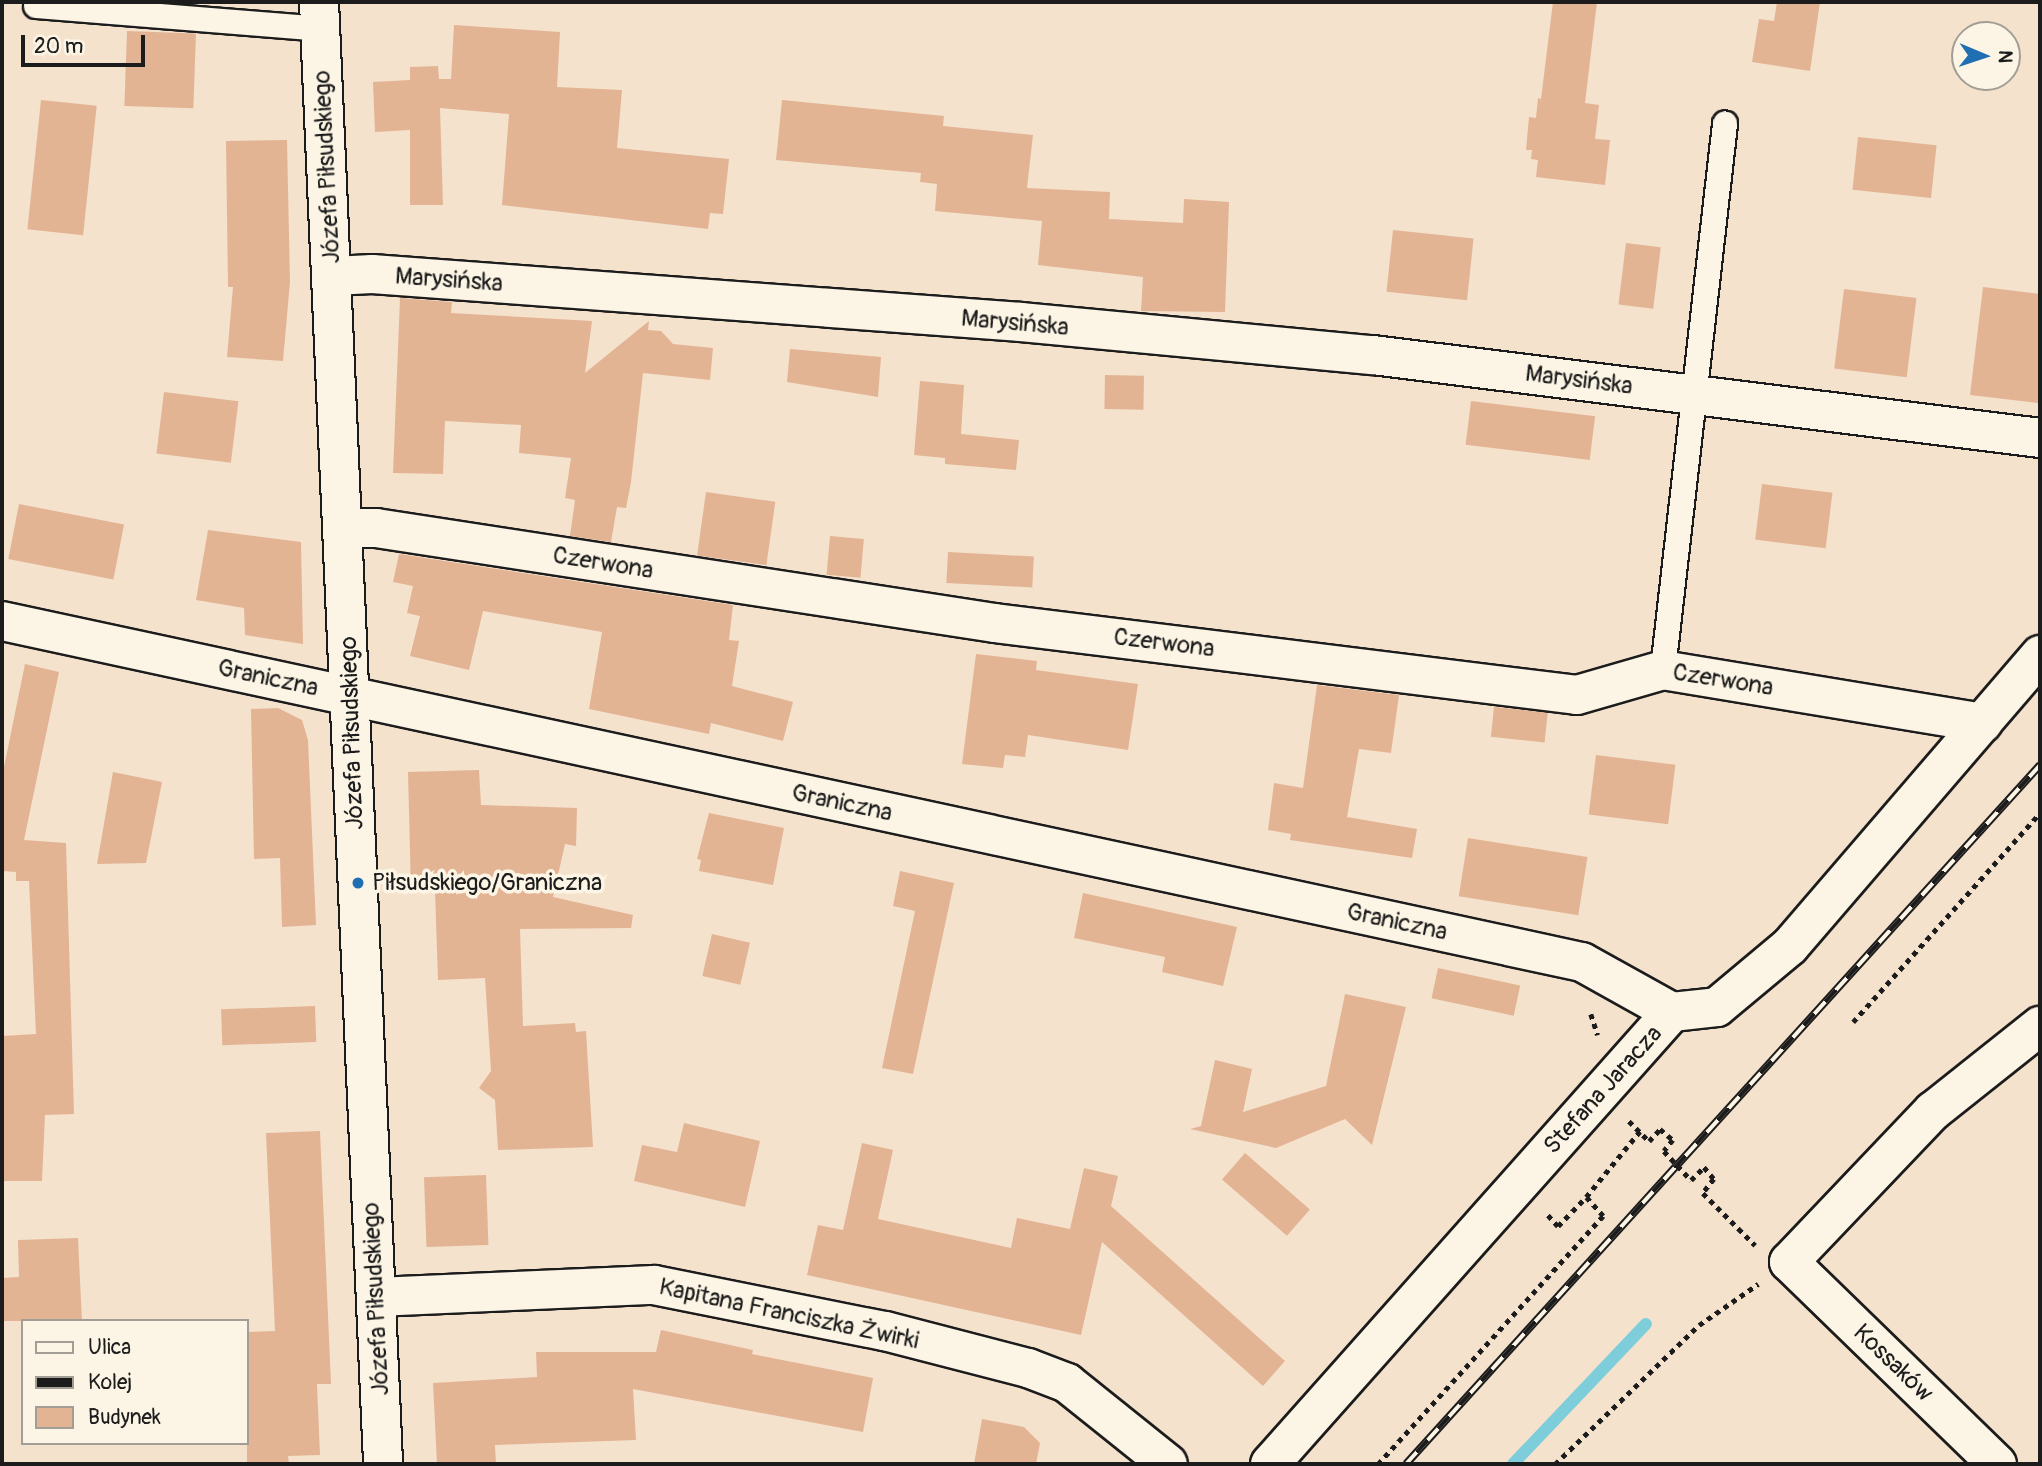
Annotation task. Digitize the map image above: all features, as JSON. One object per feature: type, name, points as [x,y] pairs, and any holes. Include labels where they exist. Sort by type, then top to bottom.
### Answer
[{"type":"street","name":"Józefa Piłsudskiego","points":[[320,15],[383,1464]]},
{"type":"street","name":"Marysińska","points":[[333,276],[372,274],[1021,322],[1373,355],[2040,438]]},
{"type":"street","name":"Czerwona","points":[[343,528],[376,528],[995,623],[1577,695],[1663,670],[1983,723]]},
{"type":"street","name":"Graniczna","points":[[2,621],[1582,962],[1672,1012]]},
{"type":"street","name":"Stefana Jaracza","points":[[1270,1464],[1672,1012],[1717,1007],[1790,946],[2040,655]]},
{"type":"street","points":[[1779,1270],[1933,1111],[2040,1026]]},
{"type":"street","name":"Kossaków","points":[[1779,1270],[1997,1464]]},
{"type":"street","name":"Kapitana Franciszka Żwirki","points":[[376,1297],[654,1285],[885,1331],[1028,1368],[1067,1383],[1168,1464]]},
{"type":"lane","points":[[36,6],[320,15]]},
{"type":"lane","points":[[1663,670],[1725,124]]},
{"type":"path","points":[[1853,1022],[2040,813]]},
{"type":"path","points":[[1555,1464],[1699,1325],[1779,1270],[1703,1193],[1714,1179],[1704,1167],[1691,1180],[1664,1151],[1673,1140],[1660,1129],[1649,1141],[1619,1110],[1612,1080]]},
{"type":"path","points":[[1548,1215],[1558,1226],[1640,1131]]},
{"type":"path","points":[[1378,1464],[1602,1216],[1586,1196]]},
{"type":"building","points":[[1553,2],[1597,2],[1585,103],[1599,105],[1595,139],[1610,140],[1605,185],[1536,177],[1538,160],[1531,159],[1532,150],[1526,150],[1529,117],[1536,118],[1538,98],[1541,99]]},
{"type":"building","points":[[1777,2],[1820,2],[1810,71],[1752,62],[1759,19],[1774,21]]},
{"type":"building","points":[[454,25],[560,32],[557,87],[622,90],[617,148],[729,159],[723,214],[710,213],[708,229],[502,205],[509,114],[440,108],[443,205],[410,205],[410,130],[375,132],[373,82],[410,80],[410,67],[438,66],[439,79],[451,79]]},
{"type":"building","points":[[127,31],[196,33],[193,108],[124,106]]},
{"type":"building","points":[[41,100],[97,106],[83,235],[27,229]]},
{"type":"building","points":[[782,100],[944,116],[943,126],[1033,135],[1027,188],[1110,192],[1109,219],[1183,223],[1184,199],[1229,202],[1225,312],[1141,311],[1143,277],[1038,265],[1042,221],[935,211],[937,184],[920,182],[921,173],[776,160]]},
{"type":"building","points":[[1858,137],[1937,145],[1931,198],[1852,190]]},
{"type":"building","points":[[287,140],[290,282],[283,361],[227,357],[233,287],[228,287],[226,141]]},
{"type":"building","points":[[1393,230],[1474,238],[1467,300],[1387,292]]},
{"type":"building","points":[[1626,243],[1661,247],[1653,309],[1618,305]]},
{"type":"building","points":[[1983,287],[2040,294],[2038,403],[1970,395]]},
{"type":"building","points":[[1844,289],[1916,298],[1907,377],[1834,368]]},
{"type":"building","points":[[400,298],[452,302],[451,313],[592,321],[585,373],[649,321],[648,330],[661,331],[673,344],[713,348],[710,380],[643,373],[631,482],[626,508],[617,507],[611,542],[570,536],[575,500],[565,498],[571,458],[519,453],[521,425],[445,421],[443,474],[393,473]]},
{"type":"building","points":[[790,349],[881,357],[878,397],[787,382]]},
{"type":"building","points":[[1105,375],[1144,376],[1143,410],[1104,409]]},
{"type":"building","points":[[920,381],[964,385],[961,434],[1019,440],[1016,470],[945,464],[945,458],[914,455]]},
{"type":"building","points":[[164,392],[238,401],[231,463],[156,454]]},
{"type":"building","points":[[1471,401],[1595,416],[1590,460],[1466,445]]},
{"type":"building","points":[[1762,484],[1832,493],[1826,548],[1755,540]]},
{"type":"building","points":[[706,492],[775,502],[766,565],[697,555]]},
{"type":"building","points":[[19,504],[124,524],[113,579],[8,559]]},
{"type":"building","points":[[208,530],[301,542],[303,644],[245,635],[244,608],[196,600]]},
{"type":"building","points":[[830,536],[864,539],[860,578],[827,575]]},
{"type":"building","points":[[948,552],[1034,557],[1032,587],[946,583]]},
{"type":"building","points":[[399,554],[733,605],[729,640],[739,641],[732,686],[793,702],[783,741],[711,723],[709,734],[589,709],[602,632],[483,611],[469,670],[410,656],[420,616],[407,613],[413,586],[393,582]]},
{"type":"building","points":[[976,654],[1037,661],[1036,670],[1138,684],[1128,750],[1028,735],[1025,757],[1005,755],[1003,768],[962,764]]},
{"type":"building","points":[[25,664],[59,672],[24,840],[66,843],[74,1114],[45,1115],[42,1181],[2,1181],[2,1036],[36,1034],[29,881],[16,881],[16,872],[2,871],[2,777]]},
{"type":"building","points":[[1317,685],[1399,695],[1391,753],[1359,749],[1347,817],[1417,829],[1412,858],[1290,840],[1291,834],[1268,830],[1274,783],[1303,788]]},
{"type":"building","points":[[1494,707],[1548,713],[1545,742],[1491,737]]},
{"type":"building","points":[[278,708],[302,720],[308,740],[316,925],[282,927],[280,858],[254,859],[251,709]]},
{"type":"building","points":[[1596,755],[1675,765],[1668,824],[1589,815]]},
{"type":"building","points":[[479,770],[481,805],[577,808],[576,846],[565,844],[553,897],[633,915],[631,928],[520,929],[523,1026],[575,1023],[576,1032],[586,1031],[593,1147],[498,1150],[495,1100],[479,1088],[491,1071],[485,978],[438,980],[435,891],[411,892],[408,772]]},
{"type":"building","points":[[113,772],[162,782],[146,863],[97,864]]},
{"type":"building","points":[[709,813],[784,828],[773,885],[699,871],[701,860],[697,859]]},
{"type":"building","points":[[1468,838],[1588,857],[1578,915],[1459,896]]},
{"type":"building","points":[[900,871],[954,883],[913,1074],[882,1068],[915,911],[893,906]]},
{"type":"building","points":[[1083,893],[1237,927],[1223,986],[1162,972],[1165,957],[1074,938]]},
{"type":"building","points":[[712,934],[750,943],[740,985],[702,976]]},
{"type":"building","points":[[1438,968],[1520,985],[1514,1016],[1432,998]]},
{"type":"building","points":[[1345,994],[1406,1007],[1372,1145],[1345,1119],[1276,1148],[1190,1129],[1201,1126],[1215,1060],[1252,1069],[1243,1112],[1326,1086]]},
{"type":"building","points":[[315,1006],[316,1042],[222,1045],[221,1009]]},
{"type":"building","points":[[684,1123],[760,1141],[745,1207],[634,1181],[642,1145],[677,1152]]},
{"type":"building","points":[[320,1131],[331,1384],[317,1384],[320,1455],[288,1456],[289,1464],[247,1464],[248,1332],[275,1331],[266,1133]]},
{"type":"building","points":[[862,1143],[893,1150],[878,1219],[1011,1248],[1017,1218],[1070,1229],[1084,1168],[1118,1176],[1111,1206],[1285,1361],[1263,1386],[1102,1242],[1081,1335],[807,1275],[818,1225],[843,1230]]},
{"type":"building","points":[[1245,1153],[1310,1209],[1287,1236],[1222,1179]]},
{"type":"building","points":[[486,1175],[488,1245],[426,1247],[424,1177]]},
{"type":"building","points":[[78,1238],[82,1319],[2,1321],[2,1278],[19,1277],[18,1240]]},
{"type":"building","points":[[661,1330],[753,1350],[752,1354],[873,1378],[863,1432],[633,1389],[636,1440],[495,1445],[496,1464],[437,1464],[433,1383],[537,1377],[536,1352],[656,1352]]},
{"type":"building","points":[[982,1419],[1024,1427],[1040,1443],[1036,1464],[974,1464]]},
{"type":"waterway","points":[[1513,1464],[1646,1324]]},
{"type":"railway","points":[[1406,1464],[2040,765]]},
{"type":"place","name":"Piłsudskiego/Graniczna","points":[[358,883]]}]
